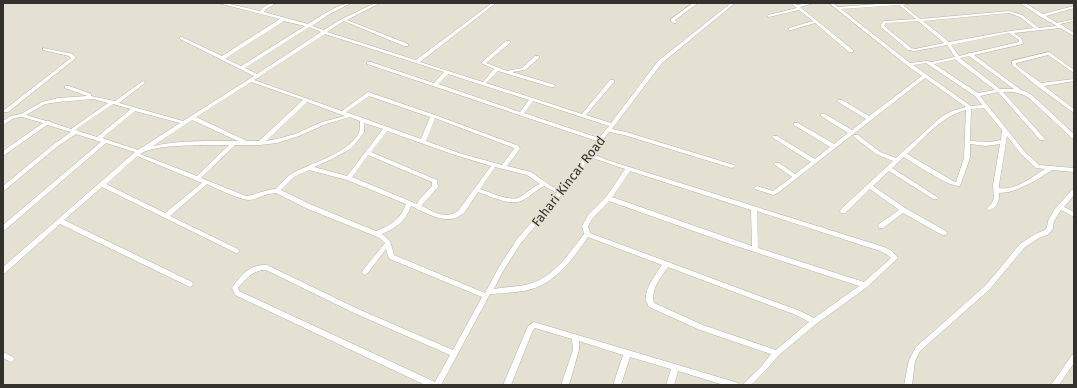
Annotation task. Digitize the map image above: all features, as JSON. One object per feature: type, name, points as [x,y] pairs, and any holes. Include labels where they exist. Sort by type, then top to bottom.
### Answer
[{"type":"street","points":[[220,3],[310,26],[324,32],[583,116],[624,133],[732,166]]},
{"type":"street","points":[[261,13],[268,5],[274,3]]},
{"type":"street","points":[[242,68],[327,14],[349,3]]},
{"type":"street","points":[[3,271],[139,152],[324,32],[378,3]]},
{"type":"street","points":[[417,62],[494,3]]},
{"type":"street","points":[[675,22],[672,20],[696,3]]},
{"type":"street","name":"Fahari Kincar Road","points":[[437,385],[501,269],[519,241],[561,192],[660,62],[733,3]]},
{"type":"street","points":[[769,16],[796,6],[812,3]]},
{"type":"street","points":[[831,3],[924,76],[969,107]]},
{"type":"street","points":[[899,3],[948,44],[955,52],[957,57],[1000,91],[1042,139]]},
{"type":"street","points":[[837,8],[908,3]]},
{"type":"street","points":[[1022,3],[1074,35]]},
{"type":"street","points":[[796,6],[851,51]]},
{"type":"street","points":[[1042,16],[1074,7]]},
{"type":"street","points":[[1038,29],[1021,16],[1009,12],[885,22],[882,26],[910,49],[924,49],[1010,32],[1038,29],[1074,20]]},
{"type":"street","points":[[224,59],[226,55],[284,19]]},
{"type":"street","points":[[344,20],[406,45]]},
{"type":"street","points":[[790,29],[815,22]]},
{"type":"street","points":[[930,64],[1021,43],[1021,40],[1010,32]]},
{"type":"street","points":[[181,38],[258,76]]},
{"type":"street","points":[[508,42],[483,63],[497,69],[553,86]]},
{"type":"street","points":[[5,111],[74,58],[71,55],[45,50]]},
{"type":"street","points":[[1074,72],[1049,53],[1014,62],[1014,65],[1074,111]]},
{"type":"street","points":[[969,54],[1019,91],[1027,94],[1072,132],[1074,137]]},
{"type":"street","points":[[505,71],[523,69],[537,57]]},
{"type":"street","points":[[369,62],[600,140]]},
{"type":"street","points":[[911,66],[911,64],[925,62],[930,64],[942,74],[977,95],[1023,153],[1036,166],[1040,168],[1074,170]]},
{"type":"street","points":[[484,83],[497,69]]},
{"type":"street","points":[[435,85],[447,72]]},
{"type":"street","points":[[757,188],[773,193],[924,76]]},
{"type":"street","points":[[251,80],[423,142],[494,165],[529,173],[545,184],[561,192]]},
{"type":"street","points":[[1039,85],[1074,80]]},
{"type":"street","points":[[583,116],[612,81]]},
{"type":"street","points":[[3,189],[74,131],[143,82]]},
{"type":"street","points":[[67,87],[93,97],[184,123]]},
{"type":"street","points":[[977,95],[1000,91],[1019,91]]},
{"type":"street","points":[[342,113],[368,94],[434,116],[517,147],[503,167]]},
{"type":"street","points":[[3,123],[44,103],[58,100],[93,97]]},
{"type":"street","points":[[521,114],[532,99]]},
{"type":"street","points":[[260,144],[306,100]]},
{"type":"street","points":[[840,101],[869,118]]},
{"type":"street","points":[[843,211],[943,118],[952,112],[969,107],[985,106]]},
{"type":"street","points":[[904,155],[951,183],[958,185],[967,158],[969,107]]},
{"type":"street","points":[[98,139],[134,109]]},
{"type":"street","points":[[5,111],[48,122],[139,152],[197,179],[246,198],[254,198],[271,191],[277,191],[310,207],[382,236],[388,243],[392,257],[487,294],[526,288],[546,281],[555,275],[567,262],[587,234],[585,226],[590,217],[608,198],[629,168]]},
{"type":"street","points":[[823,115],[851,132]]},
{"type":"street","points":[[139,152],[165,145],[200,143],[260,144],[286,139],[324,123],[349,116]]},
{"type":"street","points":[[423,142],[434,116]]},
{"type":"street","points":[[193,118],[248,144]]},
{"type":"street","points":[[277,191],[292,177],[328,160],[351,144],[362,132],[362,120]]},
{"type":"street","points":[[3,154],[48,122]]},
{"type":"street","points":[[796,124],[833,146]]},
{"type":"street","points":[[348,178],[386,129]]},
{"type":"street","points":[[990,208],[997,198],[996,190],[1005,130]]},
{"type":"street","points":[[856,136],[878,153],[898,161]]},
{"type":"street","points":[[775,137],[814,161]]},
{"type":"street","points":[[968,142],[992,145],[1003,140]]},
{"type":"street","points":[[3,228],[105,142]]},
{"type":"street","points":[[197,179],[234,144]]},
{"type":"street","points":[[368,153],[434,181],[435,187],[420,203],[419,208]]},
{"type":"street","points":[[589,155],[890,253],[895,258],[865,285],[814,322],[777,353],[746,385]]},
{"type":"street","points":[[777,164],[795,176]]},
{"type":"street","points":[[310,168],[348,178],[444,218],[453,217],[460,213],[494,165]]},
{"type":"street","points":[[889,169],[935,198]]},
{"type":"street","points":[[996,190],[1004,192],[1013,189],[1050,169]]},
{"type":"street","points":[[166,216],[206,182]]},
{"type":"street","points":[[102,184],[236,251]]},
{"type":"street","points":[[476,190],[515,201],[522,198],[536,187],[545,184]]},
{"type":"street","points":[[869,186],[903,210],[944,233]]},
{"type":"street","points":[[908,385],[912,360],[918,349],[988,287],[1022,246],[1037,236],[1047,232],[1050,228],[1051,221],[1060,207],[1074,191]]},
{"type":"street","points":[[608,198],[865,285]]},
{"type":"street","points":[[376,234],[401,221],[407,213],[409,204]]},
{"type":"street","points":[[1060,207],[1074,215]]},
{"type":"street","points":[[754,209],[755,249]]},
{"type":"street","points":[[881,226],[903,210]]},
{"type":"street","points":[[60,221],[190,284]]},
{"type":"street","points":[[587,234],[798,312],[814,322]]},
{"type":"street","points":[[365,272],[388,243]]},
{"type":"street","points":[[666,264],[649,294],[648,301],[651,305],[702,328],[777,353]]},
{"type":"street","points":[[433,385],[237,293],[235,288],[244,276],[253,269],[260,267],[268,268],[356,311],[453,354]]},
{"type":"street","points":[[507,385],[530,328],[534,325],[735,385]]},
{"type":"street","points":[[565,385],[576,350],[574,338]]},
{"type":"street","points":[[617,385],[627,354]]},
{"type":"street","points":[[3,355],[11,359]]},
{"type":"street","points":[[1055,385],[1074,357]]},
{"type":"street","points":[[670,385],[675,368]]}]
